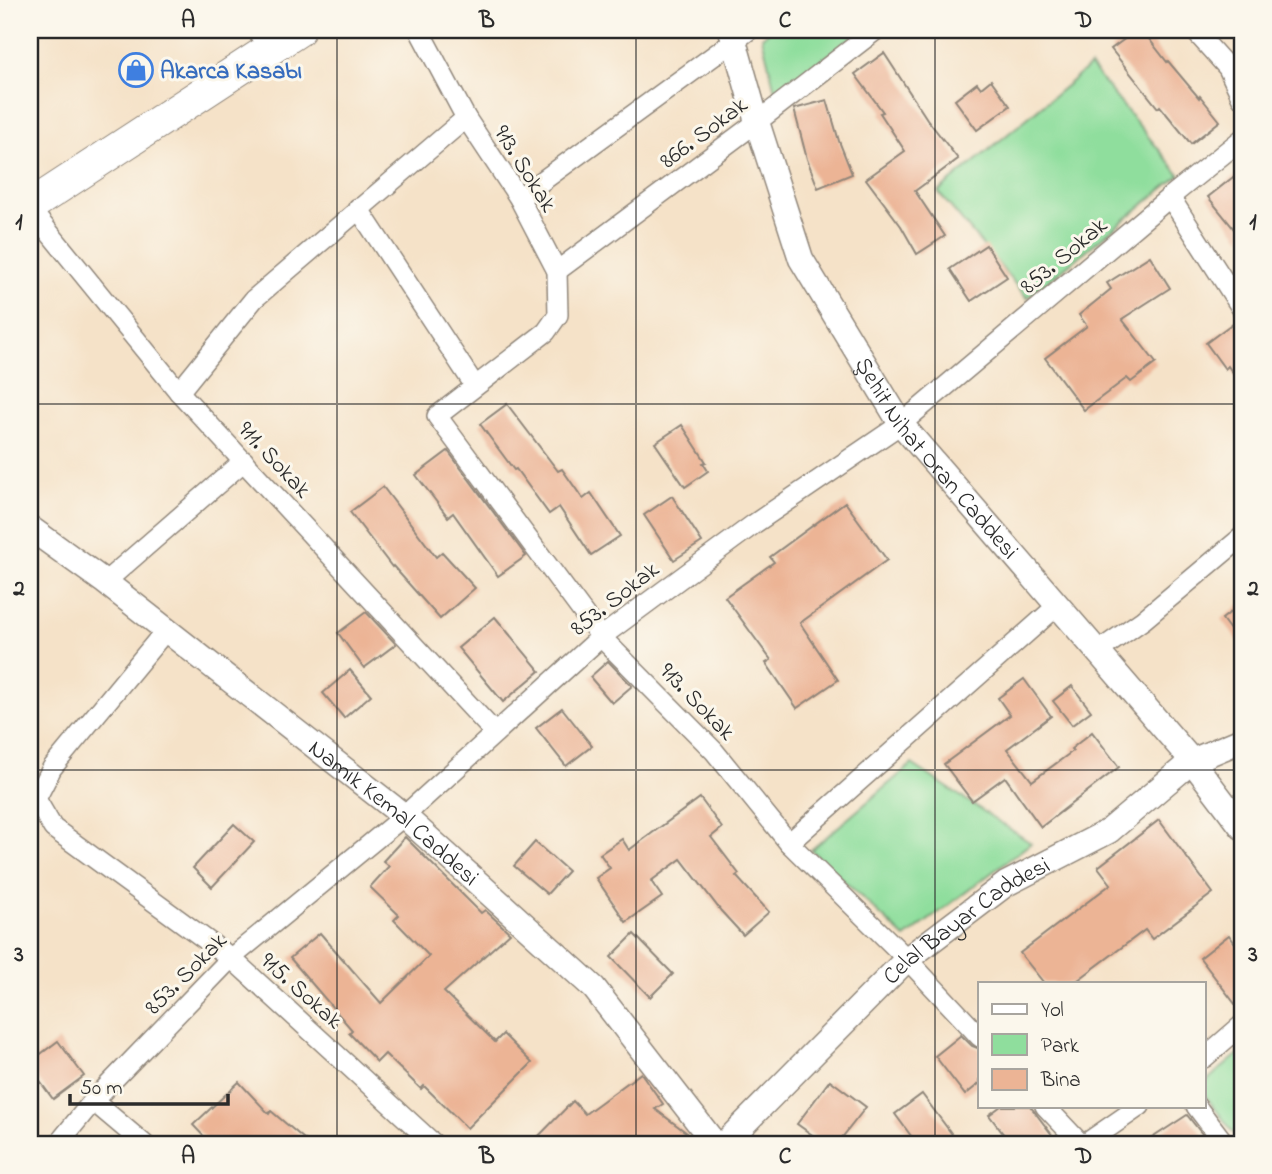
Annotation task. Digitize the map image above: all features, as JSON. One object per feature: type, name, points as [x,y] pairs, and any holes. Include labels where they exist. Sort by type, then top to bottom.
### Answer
[{"type":"main road","points":[[30,207],[262,39],[299,30]]},
{"type":"street","name":"913. Sokak","points":[[419,30],[466,118],[519,198],[557,271],[558,315],[546,332],[437,416],[601,637],[714,751],[789,843],[978,1035]]},
{"type":"street","name":"866. Sokak","points":[[557,271],[877,30]]},
{"type":"street","points":[[1194,30],[1228,68],[1242,98]]},
{"type":"street","points":[[519,198],[738,34]]},
{"type":"street","name":"Şehit Nihat Oran Caddesi","points":[[738,34],[757,122],[801,259],[901,424],[1192,761],[1242,827]]},
{"type":"street","points":[[179,392],[254,299],[466,118]]},
{"type":"street","name":"853. Sokak","points":[[58,1144],[93,1101],[231,958],[404,816],[601,637],[754,524],[901,424],[1242,139]]},
{"type":"street","points":[[1170,197],[1242,309]]},
{"type":"street","name":"911. Sokak","points":[[30,207],[179,392],[495,733]]},
{"type":"street","points":[[358,208],[475,386]]},
{"type":"street","points":[[105,582],[244,461]]},
{"type":"street","name":"Namık Kemal Caddesi","points":[[30,528],[105,582],[404,816],[594,988],[715,1144]]},
{"type":"street","points":[[1097,652],[1143,620],[1242,537]]},
{"type":"street","points":[[789,843],[1057,606]]},
{"type":"street","name":"915. Sokak","points":[[166,630],[52,768],[37,799],[53,828],[231,958],[434,1144]]},
{"type":"street","name":"Celal Bayar Caddesi","points":[[724,1144],[906,959],[1006,884],[1109,831],[1192,761],[1242,740]]},
{"type":"street","points":[[1206,1056],[1242,1025]]},
{"type":"street","points":[[93,1101],[144,1144]]},
{"type":"street","points":[[1047,1108],[1083,1144],[1137,1108]]},
{"type":"street","points":[[1198,1108],[1225,1144]]},
{"type":"green space","points":[[770,30],[862,30],[776,95],[762,37]]},
{"type":"green space","points":[[1090,66],[1180,175],[1027,298],[938,192]]},
{"type":"green space","points":[[912,764],[1031,843],[905,938],[811,850]]},
{"type":"green space","points":[[1242,1051],[1242,1144],[1206,1097],[1206,1081]]},
{"type":"building","points":[[1137,30],[1142,30],[1220,121],[1191,144],[1111,49]]},
{"type":"building","points":[[884,53],[927,119],[958,159],[915,191],[945,236],[917,254],[901,226],[866,179],[905,151],[880,113],[883,112],[855,74]]},
{"type":"building","points":[[991,80],[1010,106],[977,130],[955,100],[977,83],[981,88]]},
{"type":"building","points":[[827,100],[852,174],[818,188],[794,109]]},
{"type":"building","points":[[1242,170],[1242,239],[1208,197]]},
{"type":"building","points":[[986,245],[1007,277],[971,301],[950,269]]},
{"type":"building","points":[[1150,256],[1170,288],[1122,319],[1156,363],[1131,382],[1127,378],[1084,410],[1045,358],[1087,326],[1079,315],[1111,289],[1107,283]]},
{"type":"building","points":[[1237,320],[1242,321],[1242,387],[1228,366],[1225,369],[1206,343]]},
{"type":"building","points":[[507,404],[558,471],[562,469],[583,499],[591,493],[620,536],[591,555],[559,507],[549,514],[480,424]]},
{"type":"building","points":[[682,425],[706,462],[703,463],[708,471],[685,487],[655,443]]},
{"type":"building","points":[[448,451],[526,556],[498,576],[453,513],[448,517],[416,475]]},
{"type":"building","points":[[383,487],[436,557],[442,552],[475,588],[440,619],[392,567],[350,512]]},
{"type":"building","points":[[672,496],[702,542],[674,560],[644,515]]},
{"type":"building","points":[[845,502],[887,560],[800,623],[838,680],[797,708],[766,663],[771,660],[725,597],[774,562],[770,557]]},
{"type":"building","points":[[1242,603],[1242,646],[1222,619]]},
{"type":"building","points":[[366,612],[396,644],[364,668],[338,633]]},
{"type":"building","points":[[495,617],[540,671],[503,702],[458,648]]},
{"type":"building","points":[[608,661],[632,686],[612,703],[590,677]]},
{"type":"building","points":[[350,670],[371,695],[344,718],[323,693]]},
{"type":"building","points":[[1024,679],[1051,716],[1007,749],[1032,781],[1073,751],[1071,749],[1092,732],[1119,767],[1041,827],[1005,777],[972,801],[944,764],[1010,715],[998,698]]},
{"type":"building","points":[[1072,686],[1091,711],[1072,725],[1053,701]]},
{"type":"building","points":[[562,708],[592,746],[566,766],[536,728]]},
{"type":"building","points":[[700,798],[722,828],[711,837],[739,874],[736,876],[769,912],[743,935],[681,859],[651,881],[662,897],[626,922],[596,878],[610,868],[600,854],[622,839],[629,850]]},
{"type":"building","points":[[1159,820],[1213,893],[1152,939],[1145,930],[1075,982],[1043,982],[1020,953],[1111,884],[1098,867]]},
{"type":"building","points":[[234,824],[254,842],[212,887],[193,868]]},
{"type":"building","points":[[405,837],[481,913],[485,910],[510,933],[444,992],[495,1042],[503,1034],[532,1063],[467,1128],[424,1086],[421,1089],[385,1054],[377,1062],[349,1033],[352,1030],[290,958],[320,933],[381,1003],[429,956],[394,920],[399,915],[370,887],[389,866],[383,861]]},
{"type":"building","points":[[535,842],[568,871],[547,894],[514,866]]},
{"type":"building","points":[[634,934],[673,974],[650,997],[611,957]]},
{"type":"building","points":[[1229,935],[1242,953],[1242,1013],[1200,958]]},
{"type":"building","points":[[961,1035],[978,1048],[978,1085],[965,1095],[935,1056]]},
{"type":"building","points":[[58,1041],[84,1076],[53,1099],[30,1068],[30,1062]]},
{"type":"building","points":[[641,1073],[663,1104],[655,1109],[687,1133],[679,1144],[531,1144],[573,1101],[585,1114]]},
{"type":"building","points":[[830,1080],[866,1107],[837,1144],[825,1144],[797,1124]]},
{"type":"building","points":[[239,1082],[269,1114],[271,1111],[310,1144],[211,1144],[193,1125]]},
{"type":"building","points":[[922,1094],[954,1137],[944,1144],[917,1144],[895,1114]]},
{"type":"building","points":[[998,1108],[1032,1108],[1059,1144],[1011,1144],[989,1115]]},
{"type":"building","points":[[1187,1115],[1210,1144],[1143,1144]]},
{"type":"place","name":"Akarca Kasabı","points":[[136,70]]}]
